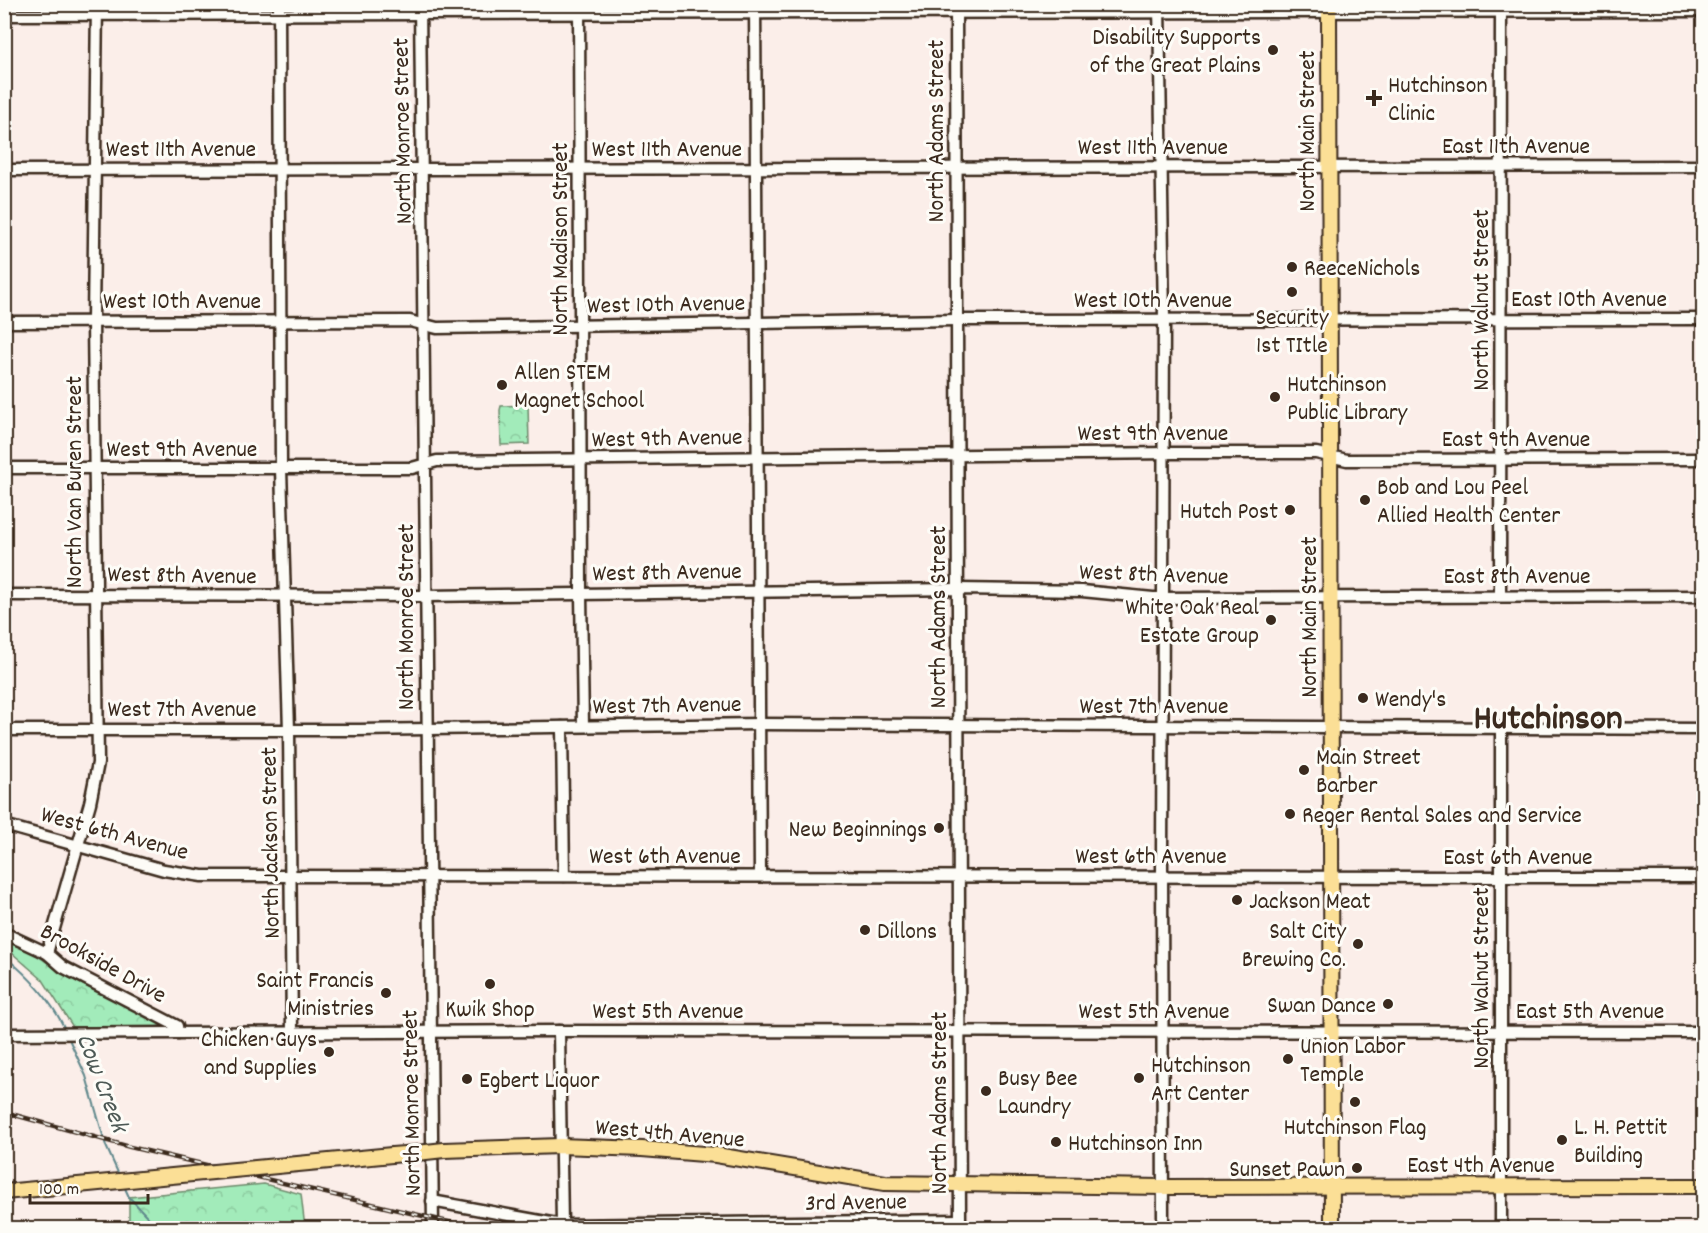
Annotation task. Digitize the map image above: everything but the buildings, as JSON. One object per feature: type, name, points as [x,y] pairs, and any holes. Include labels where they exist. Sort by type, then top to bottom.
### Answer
[{"type":"main road","name":"North Main Street","points":[[1329,8],[1332,1228]]},
{"type":"main road","name":"West 4th Avenue","points":[[4,1192],[444,1150],[560,1146],[716,1155],[885,1183],[1332,1187]]},
{"type":"main road","name":"East 4th Avenue","points":[[1332,1187],[1704,1186]]},
{"type":"street","points":[[1159,8],[1164,319],[1163,1228]]},
{"type":"street","points":[[4,15],[97,10],[279,9],[1501,8],[1704,11]]},
{"type":"street","name":"North Walnut Street","points":[[1500,596],[1501,8]]},
{"type":"street","name":"North Jackson Street","points":[[279,9],[282,469],[289,730],[292,1032]]},
{"type":"street","name":"North Monroe Street","points":[[421,9],[433,1228]]},
{"type":"street","name":"North Madison Street","points":[[579,9],[580,594],[583,726]]},
{"type":"street","points":[[755,9],[760,876]]},
{"type":"street","name":"North Adams Street","points":[[956,9],[960,1224]]},
{"type":"street","name":"North Van Buren Street","points":[[47,953],[90,803],[98,764],[93,320],[97,10]]},
{"type":"street","name":"East 11th Avenue","points":[[1329,167],[1704,165]]},
{"type":"street","name":"West 11th Avenue","points":[[4,170],[1329,167]]},
{"type":"street","name":"East 10th Avenue","points":[[1329,319],[1704,319]]},
{"type":"street","name":"West 10th Avenue","points":[[4,322],[410,321],[436,328],[957,320],[1329,319]]},
{"type":"street","name":"West 9th Avenue","points":[[4,468],[412,468],[437,461],[957,454],[1316,453],[1330,456]]},
{"type":"street","name":"East 9th Avenue","points":[[1330,456],[1347,460],[1704,459]]},
{"type":"street","name":"West 8th Avenue","points":[[4,595],[426,596],[958,589],[1082,591],[1163,597],[1330,597]]},
{"type":"street","name":"East 8th Avenue","points":[[1330,597],[1704,596]]},
{"type":"street","name":"West 7th Avenue","points":[[4,730],[427,729],[759,724],[1534,730],[1704,729]]},
{"type":"street","points":[[562,727],[564,876]]},
{"type":"street","name":"North Walnut Street","points":[[1501,728],[1502,1228]]},
{"type":"street","name":"West 6th Avenue","points":[[4,825],[192,876],[1332,877]]},
{"type":"street","name":"East 6th Avenue","points":[[1332,877],[1704,877]]},
{"type":"street","name":"Brookside Drive","points":[[4,933],[47,953],[63,968],[177,1026],[178,1033]]},
{"type":"street","points":[[559,1031],[562,1225]]},
{"type":"street","name":"West 5th Avenue","points":[[4,1034],[1332,1031]]},
{"type":"street","name":"East 5th Avenue","points":[[1332,1031],[1704,1032]]},
{"type":"street","name":"3rd Avenue","points":[[432,1201],[562,1225],[960,1224]]},
{"type":"green space","points":[[528,405],[529,444],[501,445],[501,406]]},
{"type":"green space","points":[[4,938],[25,947],[68,977],[161,1024],[160,1026],[73,1027],[43,980],[5,947]]},
{"type":"green space","points":[[264,1184],[301,1194],[305,1228],[129,1228],[129,1197]]},
{"type":"waterway","name":"Cow Creek","points":[[4,956],[39,989],[65,1029]]},
{"type":"waterway","name":"Cow Creek","points":[[68,1037],[86,1076],[106,1146],[119,1175]]},
{"type":"waterway","name":"Cow Creek","points":[[124,1186],[129,1197],[158,1228]]},
{"type":"railway","points":[[4,1112],[130,1147],[474,1228]]},
{"type":"place","name":"Disability Supports of the Great Plains","points":[[1273,50]]},
{"type":"place","name":"Hutchinson Clinic","points":[[1374,98]]},
{"type":"place","name":"ReeceNichols","points":[[1292,267]]},
{"type":"place","name":"Security 1st TItle","points":[[1292,292]]},
{"type":"place","name":"Allen STEM Magnet School","points":[[502,385]]},
{"type":"place","name":"Hutchinson Public Library","points":[[1275,397]]},
{"type":"place","name":"Bob and Lou Peel Allied Health Center","points":[[1365,500]]},
{"type":"place","name":"Hutch Post","points":[[1290,510]]},
{"type":"place","name":"White Oak Real Estate Group","points":[[1271,620]]},
{"type":"place","name":"Wendy's","points":[[1363,698]]},
{"type":"place","name":"Main Street Barber","points":[[1304,770]]},
{"type":"place","name":"Reger Rental Sales and Service","points":[[1290,814]]},
{"type":"place","name":"New Beginnings","points":[[939,828]]},
{"type":"place","name":"Jackson Meat","points":[[1237,900]]},
{"type":"place","name":"Dillons","points":[[865,930]]},
{"type":"place","name":"Salt City Brewing Co.","points":[[1358,944]]},
{"type":"place","name":"Kwik Shop","points":[[490,984]]},
{"type":"place","name":"Saint Francis Ministries","points":[[386,993]]},
{"type":"place","name":"Swan Dance","points":[[1388,1004]]},
{"type":"place","name":"Chicken Guys and Supplies","points":[[329,1052]]},
{"type":"place","name":"Union Labor Temple","points":[[1288,1059]]},
{"type":"place","name":"Hutchinson Art Center","points":[[1139,1078]]},
{"type":"place","name":"Egbert Liquor","points":[[467,1079]]},
{"type":"place","name":"Busy Bee Laundry","points":[[986,1091]]},
{"type":"place","name":"Hutchinson Flag","points":[[1355,1102]]},
{"type":"place","name":"L. H. Pettit Building","points":[[1562,1140]]},
{"type":"place","name":"Hutchinson Inn","points":[[1056,1142]]},
{"type":"place","name":"Sunset Pawn","points":[[1357,1168]]},
{"type":"district","name":"Hutchinson","points":[[1548,715]]}]
